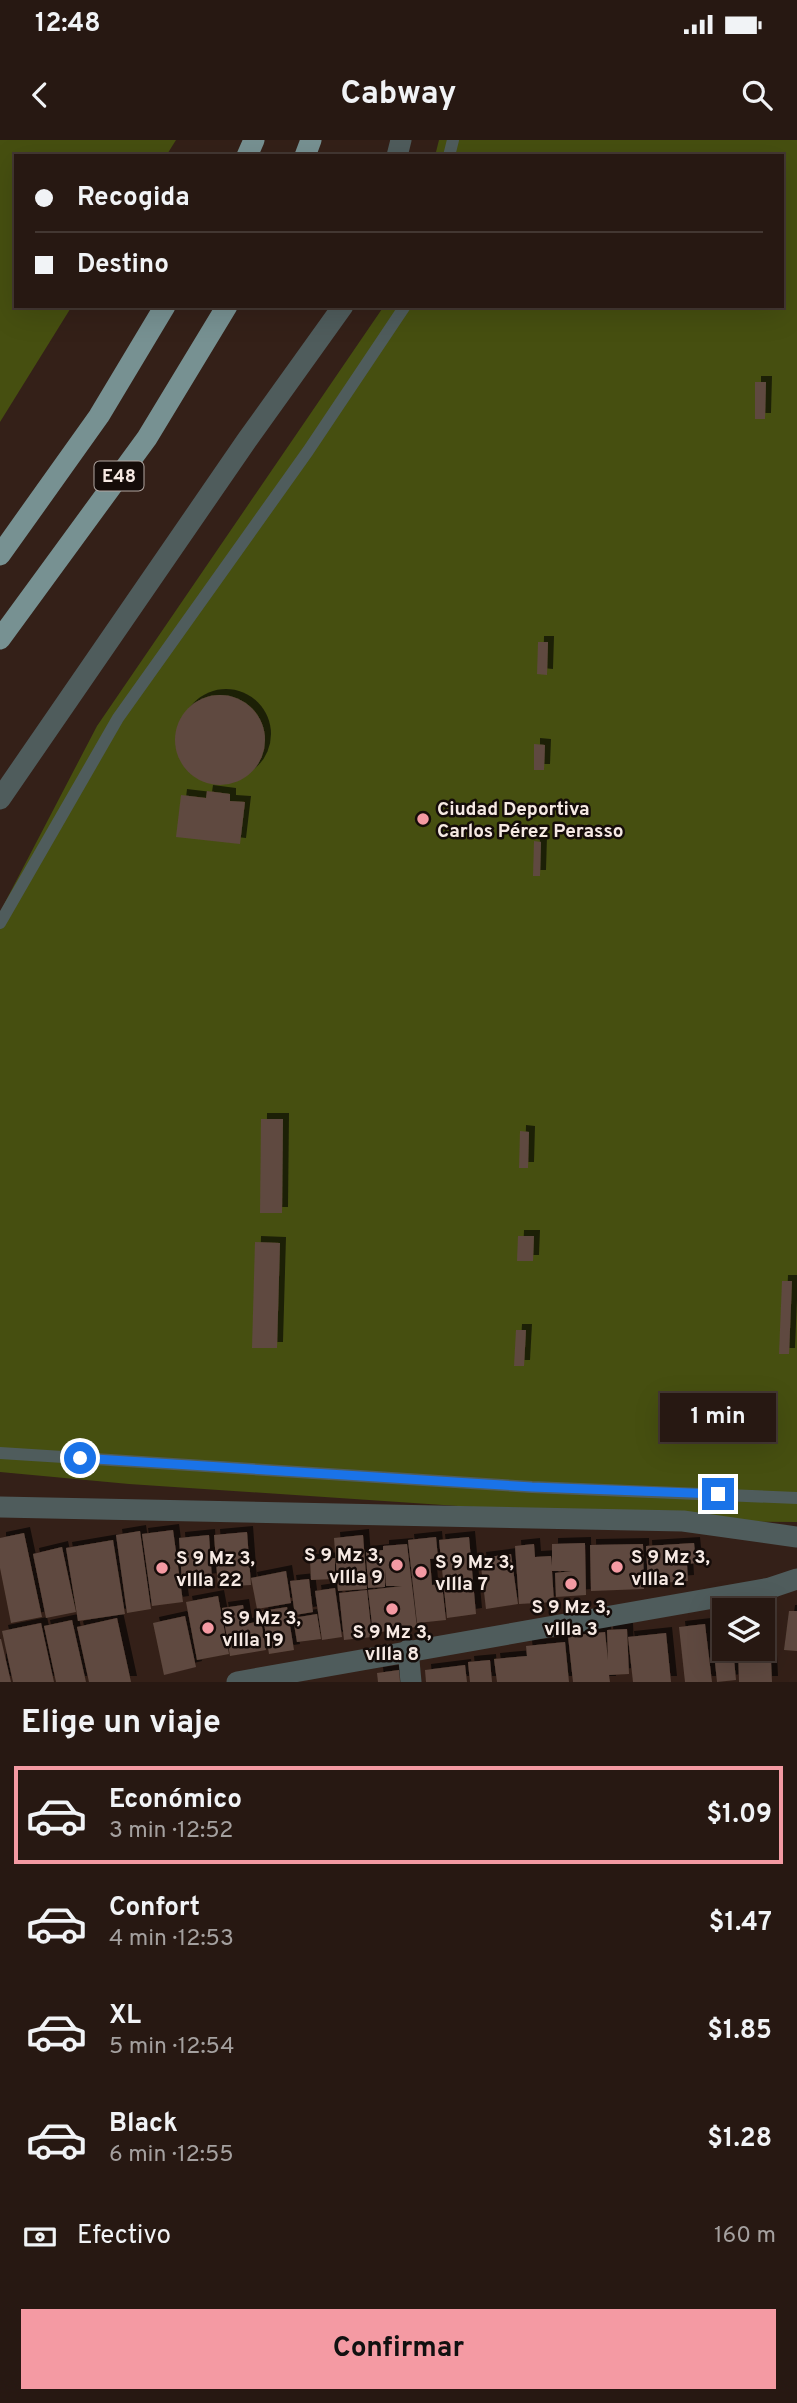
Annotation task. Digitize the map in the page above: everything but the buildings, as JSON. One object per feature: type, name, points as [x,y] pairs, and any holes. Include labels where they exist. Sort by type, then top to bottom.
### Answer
[{"type":"main road","name":"E48","points":[[0,555],[99,415],[164,308]]},
{"type":"main road","name":"E48","points":[[0,639],[147,438],[226,308]]},
{"type":"street","points":[[0,799],[247,440],[342,308]]},
{"type":"street","points":[[0,1507],[683,1521],[797,1537]]},
{"type":"street","points":[[237,1682],[770,1588],[797,1578]]},
{"type":"street","points":[[408,1650],[411,1682]]},
{"type":"lane","points":[[0,923],[118,718],[308,451],[404,308]]},
{"type":"lane","points":[[0,1453],[532,1487],[797,1498]]},
{"type":"green space","points":[[0,140],[176,140],[167,154],[14,154],[14,308],[71,308],[0,422]]},
{"type":"green space","name":"Ciudad Deportiva Carlos Pérez Perasso","points":[[439,140],[797,140],[797,1522],[683,1521],[129,1484],[0,1472],[0,912],[97,726],[383,308],[784,308],[784,154],[436,154]]},
{"type":"place","name":"Ciudad Deportiva Carlos Pérez Perasso","points":[[423,819]]},
{"type":"place","name":"S 9 Mz 3, vIlla 9","points":[[397,1565]]},
{"type":"place","name":"S 9 Mz 3, vIlla 2","points":[[617,1567]]},
{"type":"place","name":"S 9 Mz 3, vIlla 22","points":[[162,1568]]},
{"type":"place","name":"S 9 Mz 3, vIlla 7","points":[[421,1572]]},
{"type":"place","name":"S 9 Mz 3, vIlla 3","points":[[571,1584]]},
{"type":"place","name":"S 9 Mz 3, vIlla 8","points":[[392,1609]]},
{"type":"place","name":"S 9 Mz 3, vIlla 19","points":[[208,1628]]},
{"type":"route","points":[[80,1458],[532,1487],[718,1494]]}]
